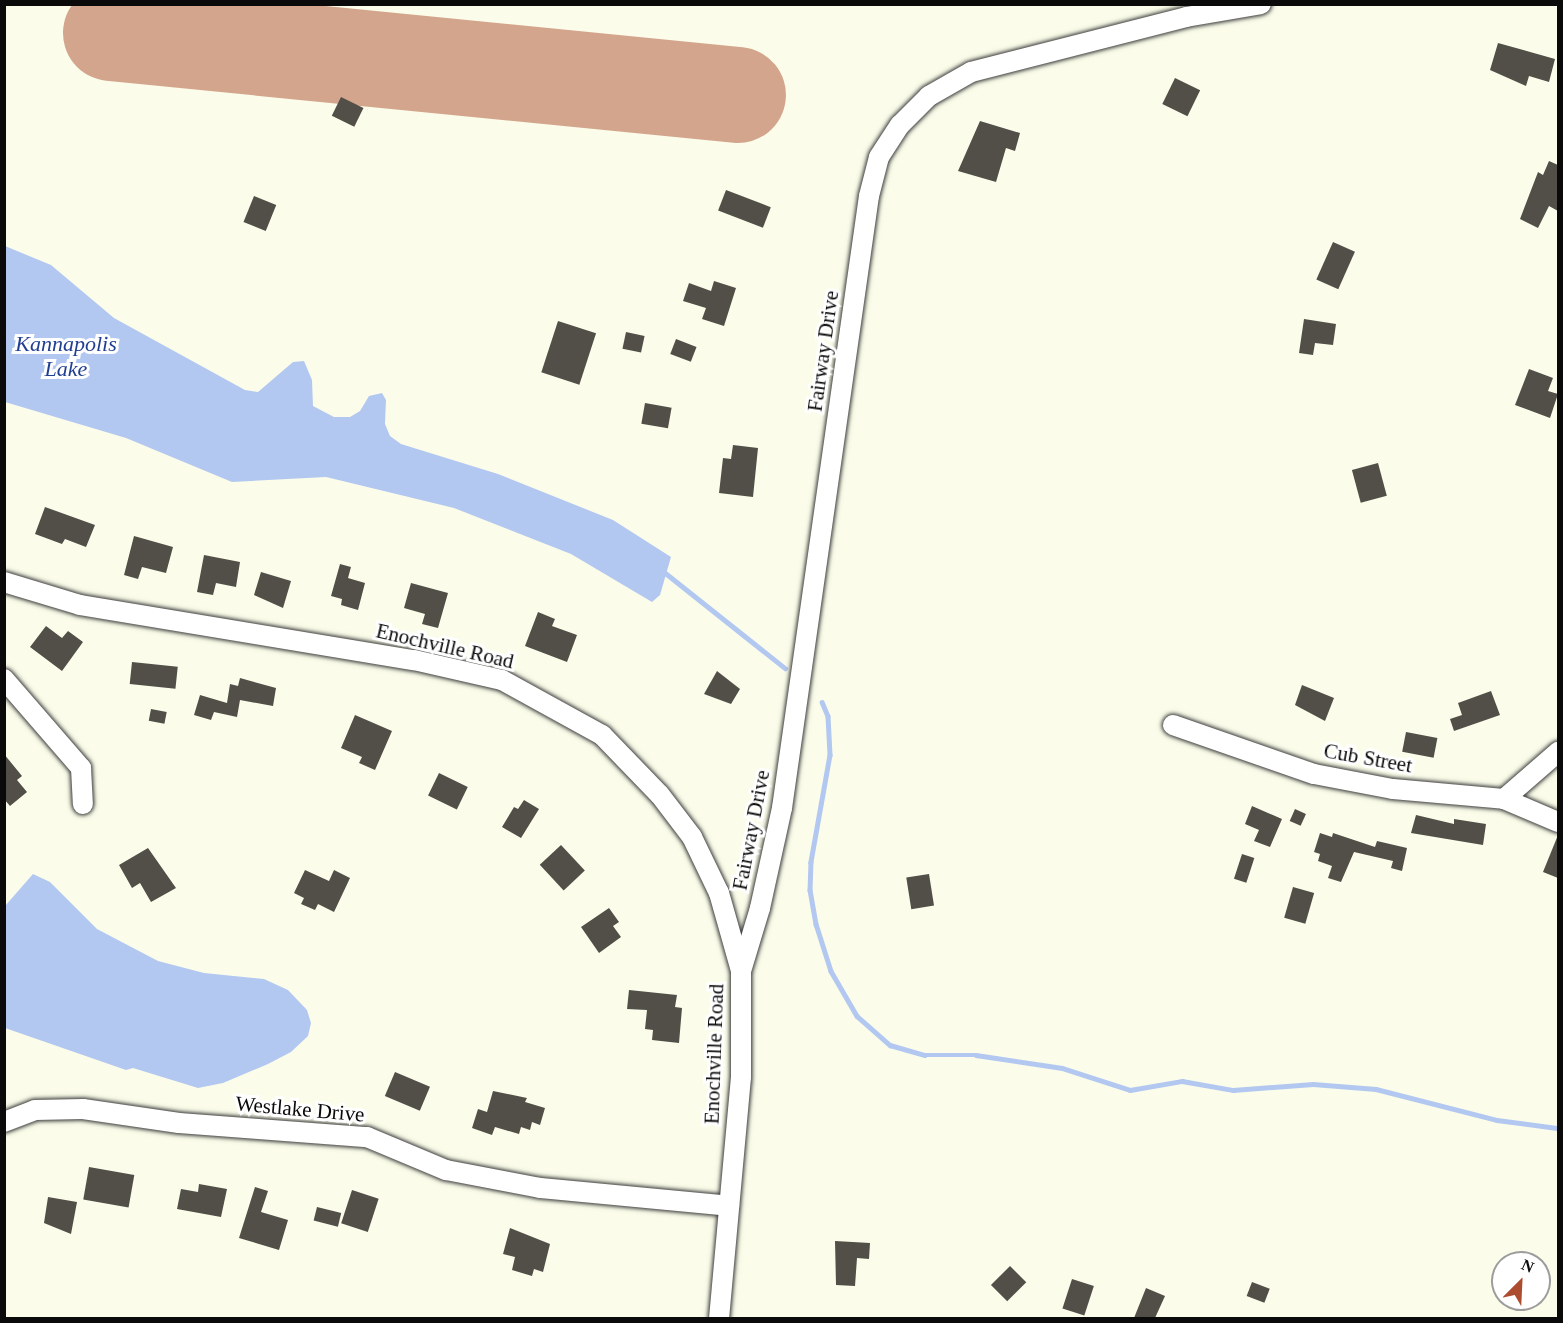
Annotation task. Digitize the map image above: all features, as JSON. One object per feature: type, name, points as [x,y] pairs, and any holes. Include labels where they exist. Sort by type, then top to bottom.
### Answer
[{"type":"street","name":"Fairway Drive","points":[[741,971],[760,908],[782,808],[869,196],[879,157],[900,125],[929,96],[971,72],[1186,17],[1261,4]]},
{"type":"street","name":"Enochville Road","points":[[4,582],[80,605],[435,665],[502,680],[558,708],[602,735],[660,795],[692,837],[719,893],[741,971],[741,1077],[719,1318]]},
{"type":"street","points":[[4,679],[81,768],[83,804]]},
{"type":"street","name":"Cub Street","points":[[1173,724],[1314,774],[1393,789],[1504,799],[1558,822]]},
{"type":"street","points":[[1504,799],[1558,752]]},
{"type":"street","name":"Westlake Drive","points":[[4,1122],[35,1110],[83,1109],[180,1123],[367,1137],[446,1170],[528,1186],[729,1206]]},
{"type":"water","name":"Kannapolis Lake","points":[[5,246],[51,265],[114,318],[245,390],[258,392],[293,362],[304,361],[312,380],[313,406],[334,417],[350,417],[360,411],[369,396],[382,393],[386,400],[385,424],[390,436],[401,444],[498,474],[613,520],[671,557],[660,595],[652,602],[571,554],[454,508],[326,477],[232,482],[126,438],[5,402]]},
{"type":"water","points":[[33,874],[50,882],[97,929],[158,961],[204,973],[264,979],[288,990],[307,1010],[311,1023],[308,1036],[291,1052],[268,1064],[223,1083],[198,1088],[133,1068],[126,1070],[5,1028],[5,906]]},
{"type":"building","points":[[1498,43],[1555,59],[1549,82],[1529,76],[1526,86],[1490,70]]},
{"type":"building","points":[[1175,78],[1200,90],[1187,116],[1162,104]]},
{"type":"building","points":[[341,97],[363,108],[354,127],[332,116]]},
{"type":"building","points":[[980,121],[1020,133],[1015,151],[1006,148],[996,182],[958,171]]},
{"type":"building","points":[[1549,161],[1558,165],[1558,211],[1549,206],[1538,228],[1520,219],[1538,172],[1543,175]]},
{"type":"building","points":[[726,190],[771,207],[763,228],[718,211]]},
{"type":"building","points":[[254,196],[276,205],[266,231],[244,222]]},
{"type":"building","points":[[1333,242],[1355,252],[1338,289],[1316,279]]},
{"type":"building","points":[[714,281],[736,288],[724,326],[702,319],[706,308],[683,301],[689,283],[711,291]]},
{"type":"building","points":[[1304,319],[1336,324],[1333,345],[1315,343],[1313,355],[1299,353]]},
{"type":"building","points":[[558,321],[596,333],[579,385],[541,372]]},
{"type":"building","points":[[626,332],[645,336],[641,353],[622,349]]},
{"type":"building","points":[[676,339],[697,347],[691,362],[670,354]]},
{"type":"building","points":[[1529,369],[1553,378],[1548,391],[1558,394],[1550,418],[1515,405]]},
{"type":"building","points":[[645,403],[672,408],[668,428],[641,424]]},
{"type":"building","points":[[733,445],[758,448],[753,497],[719,493],[723,458],[731,459]]},
{"type":"building","points":[[1378,463],[1387,496],[1361,503],[1352,470]]},
{"type":"building","points":[[45,507],[95,525],[86,547],[65,539],[62,544],[35,534]]},
{"type":"building","points":[[134,536],[173,547],[166,573],[142,567],[138,579],[124,575]]},
{"type":"building","points":[[204,555],[240,562],[236,587],[216,583],[213,595],[197,592]]},
{"type":"building","points":[[340,564],[351,567],[348,578],[365,583],[358,610],[341,605],[342,599],[331,596]]},
{"type":"building","points":[[261,572],[291,581],[283,608],[254,595]]},
{"type":"building","points":[[411,583],[448,593],[438,628],[422,624],[425,614],[404,608]]},
{"type":"building","points":[[538,612],[555,619],[552,626],[577,635],[567,662],[525,646]]},
{"type":"building","points":[[46,626],[62,638],[68,631],[83,642],[62,671],[30,647]]},
{"type":"building","points":[[132,662],[178,667],[175,689],[130,684]]},
{"type":"building","points":[[717,671],[740,689],[731,704],[704,694]]},
{"type":"building","points":[[240,678],[276,688],[273,706],[240,700],[237,717],[214,712],[211,720],[194,715],[200,695],[227,703],[230,684],[238,686]]},
{"type":"building","points":[[1302,685],[1334,698],[1325,721],[1295,705]]},
{"type":"building","points":[[1491,691],[1500,715],[1454,731],[1450,719],[1462,715],[1458,703]]},
{"type":"building","points":[[151,709],[167,712],[164,724],[149,721]]},
{"type":"building","points":[[355,715],[392,731],[375,770],[359,763],[362,757],[341,748]]},
{"type":"building","points":[[1406,732],[1437,738],[1434,758],[1402,752]]},
{"type":"building","points":[[4,754],[22,776],[17,780],[27,792],[10,806],[4,799]]},
{"type":"building","points":[[439,773],[468,787],[457,809],[428,795]]},
{"type":"building","points":[[524,800],[539,809],[521,838],[502,827],[514,807],[518,809]]},
{"type":"building","points":[[1252,806],[1282,819],[1270,847],[1254,841],[1259,830],[1245,824]]},
{"type":"building","points":[[1295,809],[1306,814],[1301,826],[1290,821]]},
{"type":"building","points":[[1416,815],[1454,824],[1454,819],[1486,824],[1483,845],[1411,833]]},
{"type":"building","points":[[1320,833],[1332,837],[1333,833],[1375,847],[1377,841],[1407,848],[1402,871],[1391,868],[1393,861],[1354,852],[1341,882],[1328,878],[1332,866],[1318,861],[1320,854],[1314,852]]},
{"type":"building","points":[[1558,835],[1558,878],[1543,872]]},
{"type":"building","points":[[561,845],[585,871],[564,890],[540,865]]},
{"type":"building","points":[[148,848],[176,888],[151,902],[140,883],[132,888],[119,865]]},
{"type":"building","points":[[1242,854],[1254,858],[1246,883],[1234,879]]},
{"type":"building","points":[[305,870],[329,881],[334,870],[350,878],[334,912],[318,904],[315,910],[301,904],[304,898],[294,893]]},
{"type":"building","points":[[929,874],[934,906],[911,909],[906,878]]},
{"type":"building","points":[[1293,887],[1314,893],[1305,924],[1284,918]]},
{"type":"building","points":[[609,908],[619,922],[613,926],[621,937],[599,953],[581,927]]},
{"type":"building","points":[[629,990],[677,995],[675,1007],[682,1008],[679,1043],[652,1040],[653,1030],[645,1029],[647,1010],[627,1009]]},
{"type":"building","points":[[395,1072],[430,1087],[420,1111],[385,1096]]},
{"type":"building","points":[[493,1091],[527,1098],[525,1102],[545,1108],[540,1125],[532,1122],[530,1130],[521,1127],[519,1134],[495,1127],[492,1135],[472,1128],[478,1109],[487,1112]]},
{"type":"building","points":[[89,1167],[134,1175],[129,1207],[83,1199]]},
{"type":"building","points":[[199,1184],[227,1189],[221,1217],[177,1209],[181,1189],[198,1192]]},
{"type":"building","points":[[255,1187],[268,1191],[261,1212],[288,1220],[279,1250],[239,1238]]},
{"type":"building","points":[[352,1190],[379,1199],[368,1232],[341,1223]]},
{"type":"building","points":[[48,1197],[77,1202],[71,1234],[44,1223]]},
{"type":"building","points":[[317,1207],[341,1213],[338,1227],[314,1221]]},
{"type":"building","points":[[510,1228],[550,1244],[543,1272],[534,1269],[532,1276],[512,1270],[515,1257],[503,1254]]},
{"type":"building","points":[[835,1241],[870,1243],[869,1259],[857,1258],[855,1286],[836,1285]]},
{"type":"building","points":[[1010,1266],[1026,1282],[1007,1301],[991,1285]]},
{"type":"building","points":[[1072,1279],[1094,1286],[1084,1316],[1062,1308]]},
{"type":"building","points":[[1252,1282],[1270,1289],[1264,1303],[1247,1296]]},
{"type":"building","points":[[1146,1288],[1165,1296],[1155,1318],[1134,1318]]},
{"type":"waterway","points":[[663,571],[785,668]]},
{"type":"waterway","points":[[822,702],[828,716],[830,755],[811,862],[810,890],[816,924],[831,971],[857,1016],[890,1045],[925,1055],[976,1055],[1062,1068],[1130,1090],[1182,1081],[1233,1090],[1313,1084],[1376,1089],[1497,1120],[1558,1128]]},
{"type":"runway","points":[[111,33],[738,95]]}]
